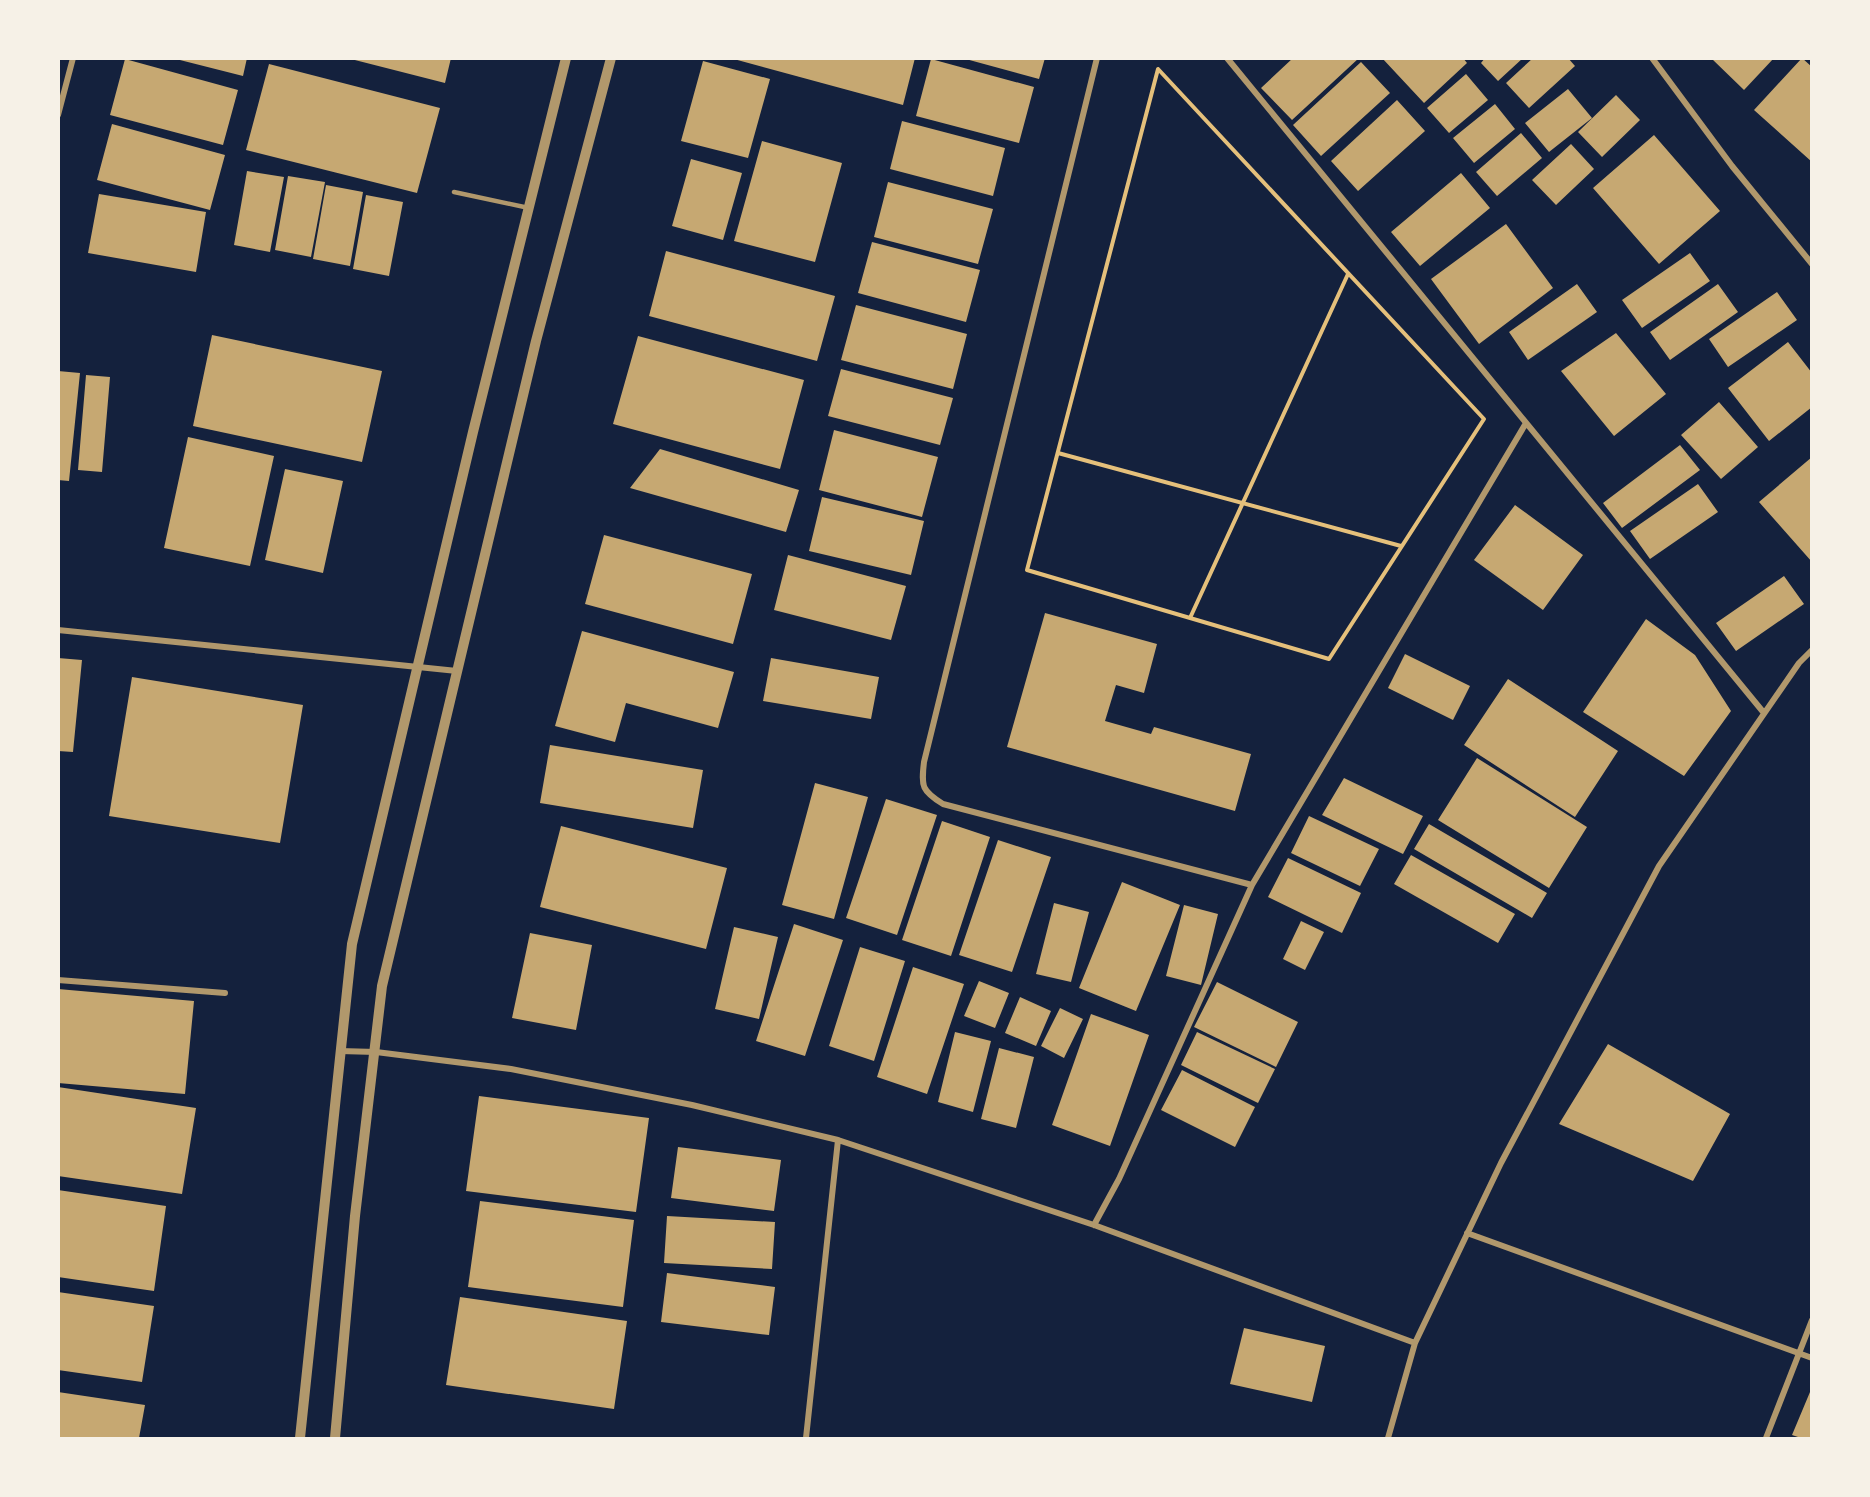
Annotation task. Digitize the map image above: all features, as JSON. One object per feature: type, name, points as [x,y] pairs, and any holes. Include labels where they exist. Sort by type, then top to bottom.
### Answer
[{"type":"street","points":[[58,115],[73,58]]},
{"type":"street","points":[[300,1438],[352,944],[417,667],[566,58]]},
{"type":"street","points":[[335,1438],[355,1216],[382,986],[536,341],[611,58]]},
{"type":"street","points":[[1097,58],[924,762],[922,781],[927,794],[943,804],[1252,885]]},
{"type":"street","points":[[1227,58],[1764,713]]},
{"type":"street","points":[[1652,58],[1732,166],[1812,264]]},
{"type":"street","points":[[1094,1225],[1119,1179],[1252,885],[1526,423]]},
{"type":"street","points":[[58,630],[457,671]]},
{"type":"street","points":[[1388,1438],[1415,1343],[1467,1233],[1501,1163],[1659,866],[1799,663],[1812,650]]},
{"type":"street","points":[[58,980],[225,993]]},
{"type":"street","points":[[340,1051],[376,1052],[523,1071],[692,1105],[838,1140],[1094,1225],[1415,1343]]},
{"type":"street","points":[[806,1438],[838,1140]]},
{"type":"street","points":[[1467,1233],[1812,1358]]},
{"type":"street","points":[[1766,1438],[1797,1353],[1812,1320]]},
{"type":"lane","points":[[454,192],[529,208]]},
{"type":"path","points":[[1158,69],[1484,419],[1329,658],[1027,570],[1058,453],[1158,69]]},
{"type":"path","points":[[1190,618],[1348,274]]},
{"type":"path","points":[[1058,453],[1401,546]]},
{"type":"building","points":[[172,58],[247,58],[243,76]]},
{"type":"building","points":[[347,58],[451,58],[445,83]]},
{"type":"building","points":[[730,58],[915,58],[903,105]]},
{"type":"building","points":[[962,58],[1045,58],[1039,79]]},
{"type":"building","points":[[1293,58],[1359,58],[1292,120],[1261,88]]},
{"type":"building","points":[[1382,58],[1463,58],[1467,63],[1424,103]]},
{"type":"building","points":[[1485,58],[1523,58],[1498,81],[1481,63]]},
{"type":"building","points":[[1533,58],[1568,58],[1575,66],[1529,108],[1506,83]]},
{"type":"building","points":[[1711,58],[1774,58],[1744,90]]},
{"type":"building","points":[[1802,58],[1812,67],[1812,162],[1754,110]]},
{"type":"building","points":[[125,59],[238,90],[223,145],[110,115]]},
{"type":"building","points":[[931,59],[1034,87],[1019,143],[916,116]]},
{"type":"building","points":[[703,61],[770,79],[748,158],[681,141]]},
{"type":"building","points":[[1361,62],[1390,93],[1321,156],[1293,125]]},
{"type":"building","points":[[269,64],[440,108],[417,193],[246,150]]},
{"type":"building","points":[[1466,74],[1488,100],[1449,133],[1427,108]]},
{"type":"building","points":[[1568,89],[1592,118],[1549,152],[1525,123]]},
{"type":"building","points":[[1616,95],[1640,120],[1602,157],[1578,132]]},
{"type":"building","points":[[1397,100],[1425,131],[1358,191],[1331,161]]},
{"type":"building","points":[[1495,104],[1515,129],[1474,163],[1453,138]]},
{"type":"building","points":[[902,121],[1005,148],[993,196],[890,169]]},
{"type":"building","points":[[112,124],[225,155],[210,210],[97,180]]},
{"type":"building","points":[[1521,133],[1542,158],[1497,196],[1476,172]]},
{"type":"building","points":[[1654,135],[1720,211],[1659,264],[1593,188]]},
{"type":"building","points":[[762,141],[842,163],[815,262],[734,241]]},
{"type":"building","points":[[1571,144],[1594,169],[1556,205],[1532,180]]},
{"type":"building","points":[[691,159],[742,173],[723,240],[672,226]]},
{"type":"building","points":[[247,171],[284,177],[270,252],[234,245]]},
{"type":"building","points":[[1461,173],[1490,208],[1420,266],[1391,232]]},
{"type":"building","points":[[288,176],[325,182],[311,257],[275,250]]},
{"type":"building","points":[[888,182],[993,209],[978,264],[874,237]]},
{"type":"building","points":[[326,185],[363,192],[350,266],[313,259]]},
{"type":"building","points":[[99,194],[206,212],[196,272],[88,253]]},
{"type":"building","points":[[366,195],[403,202],[389,276],[353,269]]},
{"type":"building","points":[[1506,224],[1553,288],[1479,344],[1431,279]]},
{"type":"building","points":[[872,242],[980,270],[966,322],[858,293]]},
{"type":"building","points":[[666,251],[835,296],[817,361],[649,316]]},
{"type":"building","points":[[1690,253],[1710,281],[1642,328],[1622,300]]},
{"type":"building","points":[[1577,284],[1597,312],[1528,360],[1509,332]]},
{"type":"building","points":[[1718,284],[1738,312],[1670,360],[1650,332]]},
{"type":"building","points":[[1777,292],[1797,320],[1728,367],[1709,339]]},
{"type":"building","points":[[856,305],[967,334],[953,389],[841,360]]},
{"type":"building","points":[[1616,333],[1666,394],[1614,436],[1561,371]]},
{"type":"building","points":[[212,335],[382,371],[362,462],[193,426]]},
{"type":"building","points":[[638,336],[804,380],[780,469],[613,424]]},
{"type":"building","points":[[1788,342],[1812,373],[1812,407],[1769,441],[1728,388]]},
{"type":"building","points":[[841,369],[953,398],[940,445],[828,416]]},
{"type":"building","points":[[58,371],[80,373],[69,481],[58,480]]},
{"type":"building","points":[[86,375],[110,377],[102,472],[78,470]]},
{"type":"building","points":[[1719,402],[1758,447],[1721,479],[1681,435]]},
{"type":"building","points":[[834,430],[938,457],[922,517],[819,490]]},
{"type":"building","points":[[188,437],[274,456],[250,566],[164,548]]},
{"type":"building","points":[[1680,445],[1700,470],[1622,528],[1603,503]]},
{"type":"building","points":[[660,449],[799,490],[786,532],[630,488]]},
{"type":"building","points":[[1812,457],[1812,562],[1759,502]]},
{"type":"building","points":[[285,469],[343,481],[323,573],[265,560]]},
{"type":"building","points":[[1698,484],[1718,512],[1650,559],[1630,531]]},
{"type":"building","points":[[822,497],[924,521],[911,575],[809,551]]},
{"type":"building","points":[[1515,505],[1583,555],[1543,610],[1474,560]]},
{"type":"building","points":[[604,535],[752,574],[733,644],[585,604]]},
{"type":"building","points":[[788,555],[906,586],[891,640],[774,610]]},
{"type":"building","points":[[1784,576],[1804,604],[1736,651],[1716,623]]},
{"type":"building","points":[[1045,613],[1157,644],[1144,693],[1116,685],[1105,721],[1151,734],[1154,727],[1251,754],[1235,811],[1007,747]]},
{"type":"building","points":[[1646,619],[1695,655],[1731,711],[1684,776],[1583,712]]},
{"type":"building","points":[[582,631],[734,672],[718,728],[626,703],[615,742],[555,726]]},
{"type":"building","points":[[1405,654],[1470,686],[1453,720],[1388,688]]},
{"type":"building","points":[[58,658],[82,660],[73,752],[58,751]]},
{"type":"building","points":[[771,658],[879,677],[871,719],[763,701]]},
{"type":"building","points":[[132,677],[303,705],[280,843],[109,816]]},
{"type":"building","points":[[1508,679],[1618,751],[1575,817],[1464,745]]},
{"type":"building","points":[[550,745],[703,770],[693,828],[540,803]]},
{"type":"building","points":[[1477,758],[1587,827],[1549,888],[1438,820]]},
{"type":"building","points":[[1344,778],[1423,816],[1403,854],[1322,815]]},
{"type":"building","points":[[815,783],[868,797],[834,919],[782,905]]},
{"type":"building","points":[[886,799],[937,815],[897,935],[846,918]]},
{"type":"building","points":[[1309,816],[1379,849],[1360,886],[1291,853]]},
{"type":"building","points":[[942,821],[990,837],[951,956],[902,940]]},
{"type":"building","points":[[1429,824],[1547,893],[1532,918],[1414,849]]},
{"type":"building","points":[[561,826],[727,868],[706,949],[540,907]]},
{"type":"building","points":[[998,840],[1051,857],[1012,972],[959,955]]},
{"type":"building","points":[[1411,855],[1515,914],[1498,943],[1394,884]]},
{"type":"building","points":[[1288,858],[1361,893],[1342,933],[1268,897]]},
{"type":"building","points":[[1122,882],[1180,905],[1136,1011],[1079,988]]},
{"type":"building","points":[[1054,903],[1089,912],[1071,982],[1036,974]]},
{"type":"building","points":[[1184,905],[1218,914],[1201,985],[1166,976]]},
{"type":"building","points":[[1301,921],[1324,932],[1305,970],[1283,959]]},
{"type":"building","points":[[794,924],[843,940],[805,1056],[756,1041]]},
{"type":"building","points":[[734,927],[778,937],[759,1019],[715,1009]]},
{"type":"building","points":[[530,933],[592,945],[576,1030],[512,1018]]},
{"type":"building","points":[[860,947],[905,961],[874,1061],[829,1046]]},
{"type":"building","points":[[913,967],[964,984],[927,1094],[877,1077]]},
{"type":"building","points":[[979,981],[1009,993],[995,1028],[964,1016]]},
{"type":"building","points":[[1217,982],[1298,1022],[1276,1067],[1194,1027]]},
{"type":"building","points":[[58,989],[194,1001],[185,1094],[58,1083]]},
{"type":"building","points":[[1020,997],[1051,1011],[1036,1046],[1005,1033]]},
{"type":"building","points":[[1060,1008],[1083,1019],[1064,1058],[1041,1046]]},
{"type":"building","points":[[1091,1014],[1149,1035],[1110,1146],[1052,1125]]},
{"type":"building","points":[[955,1032],[991,1041],[973,1112],[938,1102]]},
{"type":"building","points":[[1197,1032],[1275,1069],[1258,1103],[1181,1065]]},
{"type":"building","points":[[1608,1044],[1730,1114],[1693,1181],[1559,1124]]},
{"type":"building","points":[[999,1048],[1034,1057],[1016,1128],[981,1119]]},
{"type":"building","points":[[1182,1070],[1255,1107],[1235,1147],[1161,1110]]},
{"type":"building","points":[[58,1087],[196,1108],[182,1194],[58,1176]]},
{"type":"building","points":[[479,1096],[649,1118],[636,1212],[466,1191]]},
{"type":"building","points":[[678,1147],[781,1160],[774,1211],[671,1198]]},
{"type":"building","points":[[58,1190],[166,1206],[154,1291],[58,1277]]},
{"type":"building","points":[[480,1201],[634,1220],[623,1307],[468,1287]]},
{"type":"building","points":[[667,1216],[775,1222],[772,1269],[664,1263]]},
{"type":"building","points":[[667,1273],[775,1287],[769,1335],[661,1322]]},
{"type":"building","points":[[58,1292],[154,1306],[142,1382],[58,1370]]},
{"type":"building","points":[[460,1297],[627,1321],[614,1409],[446,1385]]},
{"type":"building","points":[[1244,1328],[1325,1346],[1312,1402],[1230,1384]]},
{"type":"building","points":[[58,1392],[145,1405],[139,1438],[58,1438]]},
{"type":"building","points":[[1810,1392],[1812,1438],[1801,1438],[1792,1435]]}]
